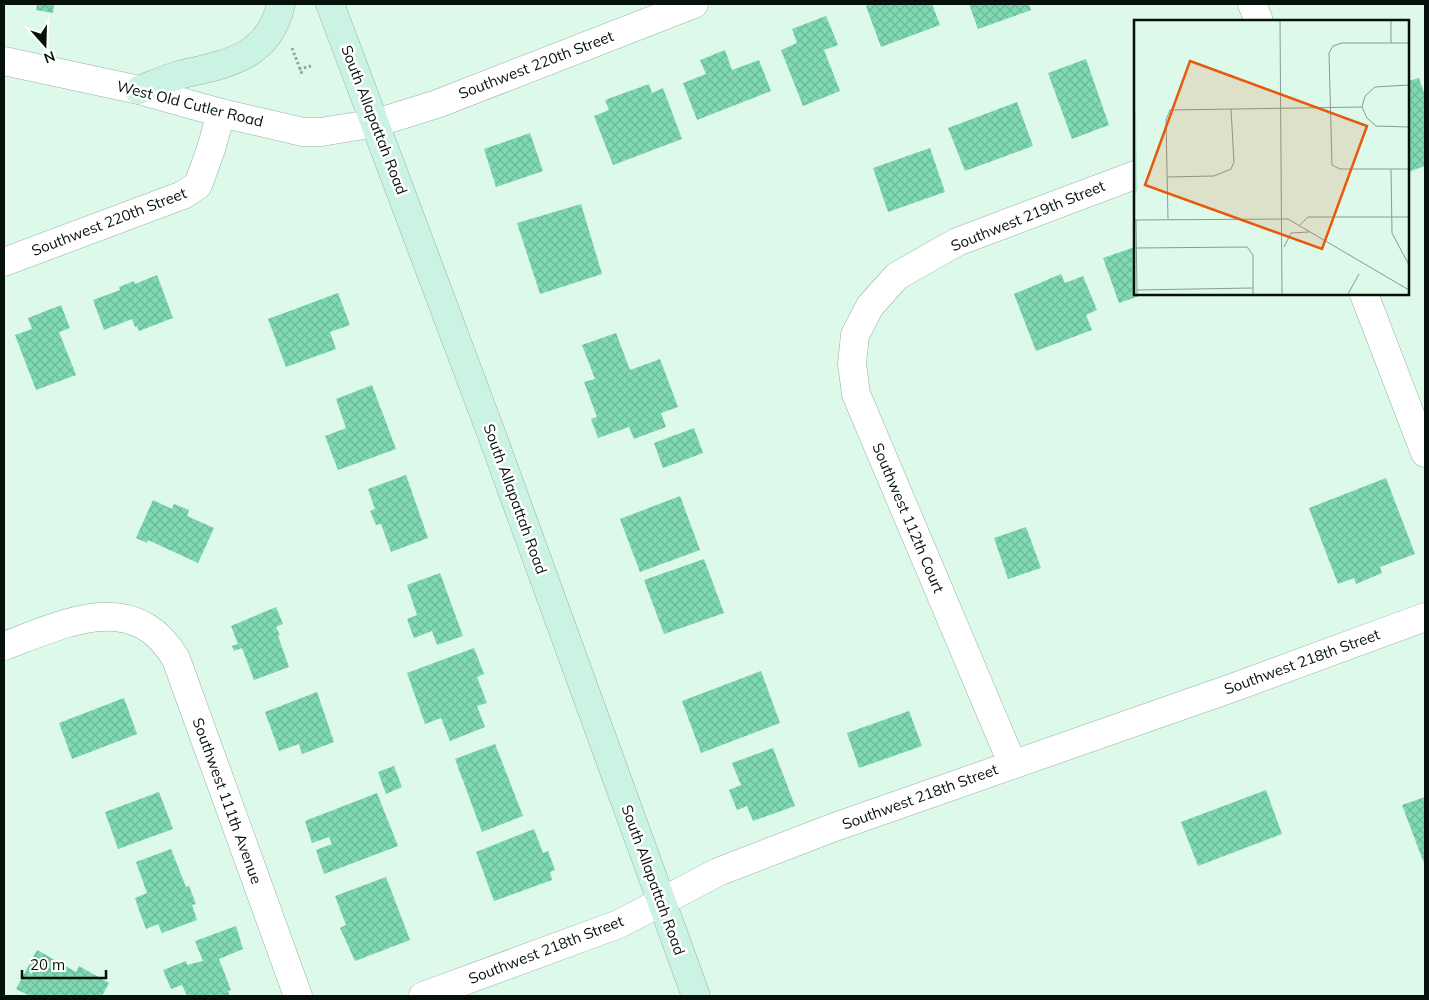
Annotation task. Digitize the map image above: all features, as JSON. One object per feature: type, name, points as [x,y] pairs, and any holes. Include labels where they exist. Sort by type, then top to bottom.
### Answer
[{"type":"main road","points":[[139,90],[177,76],[214,68],[251,52],[264,40],[276,23],[281,4]]},
{"type":"main road","name":"South Allapattah Road","points":[[330,4],[496,446],[696,996]]},
{"type":"street","name":"Southwest 220th Street","points":[[376,123],[444,101],[694,4]]},
{"type":"street","points":[[1252,4],[1259,20]]},
{"type":"street","name":"West Old Cutler Road","points":[[4,61],[139,90],[221,113],[302,132],[321,132],[376,123]]},
{"type":"street","name":"Southwest 220th Street","points":[[4,262],[149,209],[198,185],[221,113]]},
{"type":"street","name":"Southwest 219th Street","points":[[897,276],[958,242],[1134,174]]},
{"type":"street","name":"Southwest 112th Court","points":[[897,276],[870,306],[855,335],[852,364],[856,394],[1012,763]]},
{"type":"street","points":[[1364,295],[1425,453]]},
{"type":"street","name":"Southwest 111th Avenue","points":[[4,646],[76,620],[94,616],[123,618],[135,621],[148,627],[159,636],[176,659],[298,996]]},
{"type":"street","name":"Southwest 218th Street","points":[[424,996],[619,924],[718,872],[1012,763],[1232,688],[1425,617]]},
{"type":"path","points":[[290,44],[302,74]]},
{"type":"path","points":[[300,69],[311,66]]},
{"type":"building","points":[[37,4],[54,5],[53,13],[36,10]]},
{"type":"building","points":[[870,4],[932,4],[940,25],[881,47],[866,6]]},
{"type":"building","points":[[969,4],[1029,4],[1031,10],[978,29]]},
{"type":"building","points":[[826,16],[838,45],[824,50],[840,91],[803,106],[781,50],[797,43],[792,29]]},
{"type":"building","points":[[725,50],[732,70],[759,60],[771,91],[697,120],[683,83],[706,74],[700,60]]},
{"type":"building","points":[[1086,59],[1109,125],[1072,139],[1048,73]]},
{"type":"building","points":[[1419,78],[1425,95],[1425,166],[1409,172],[1409,81]]},
{"type":"building","points":[[649,84],[652,93],[663,88],[682,139],[613,165],[594,116],[609,110],[605,100]]},
{"type":"building","points":[[1017,102],[1033,146],[965,171],[948,128]]},
{"type":"building","points":[[530,133],[543,171],[496,187],[484,149]]},
{"type":"building","points":[[930,148],[945,192],[888,212],[873,168]]},
{"type":"building","points":[[581,204],[602,274],[540,294],[517,223]]},
{"type":"building","points":[[1134,247],[1134,295],[1142,295],[1119,303],[1103,258]]},
{"type":"building","points":[[1061,274],[1065,283],[1083,276],[1097,310],[1086,315],[1092,330],[1036,351],[1014,294]]},
{"type":"building","points":[[157,275],[173,318],[139,331],[132,319],[104,330],[93,300],[120,290],[119,287],[134,281],[135,284]]},
{"type":"building","points":[[338,293],[350,325],[330,332],[336,349],[286,367],[268,319]]},
{"type":"building","points":[[61,305],[70,328],[59,332],[76,375],[36,390],[15,335],[32,329],[28,318]]},
{"type":"building","points":[[616,333],[630,370],[660,359],[678,407],[661,413],[666,427],[634,439],[629,427],[598,438],[591,419],[597,417],[584,382],[595,379],[582,345]]},
{"type":"building","points":[[372,385],[396,449],[338,470],[325,436],[346,428],[336,399]]},
{"type":"building","points":[[694,428],[703,453],[663,468],[654,443]]},
{"type":"building","points":[[406,475],[428,538],[391,552],[381,524],[376,525],[370,511],[375,509],[368,489]]},
{"type":"building","points":[[1386,478],[1415,554],[1380,567],[1382,573],[1356,584],[1354,578],[1338,584],[1309,508]]},
{"type":"building","points":[[680,496],[700,550],[640,572],[620,519]]},
{"type":"building","points":[[153,500],[172,509],[174,504],[189,510],[187,516],[214,528],[198,563],[148,540],[147,543],[136,538]]},
{"type":"building","points":[[1026,527],[1041,568],[1008,579],[994,538]]},
{"type":"building","points":[[704,559],[724,613],[664,634],[644,580]]},
{"type":"building","points":[[440,573],[463,636],[437,645],[432,631],[414,638],[407,619],[417,615],[407,585]]},
{"type":"building","points":[[276,607],[283,624],[276,627],[289,667],[254,680],[242,648],[234,651],[232,646],[238,644],[231,626]]},
{"type":"building","points":[[474,648],[484,674],[477,677],[487,703],[477,706],[485,727],[450,741],[441,718],[425,724],[407,673]]},
{"type":"building","points":[[761,671],[780,723],[701,753],[682,701]]},
{"type":"building","points":[[317,692],[334,742],[302,754],[299,744],[279,751],[265,712]]},
{"type":"building","points":[[124,698],[137,734],[72,759],[59,723]]},
{"type":"building","points":[[909,711],[922,746],[859,768],[847,733]]},
{"type":"building","points":[[495,744],[523,816],[482,832],[455,759]]},
{"type":"building","points":[[773,748],[795,806],[753,821],[747,806],[737,810],[729,790],[741,785],[732,763]]},
{"type":"building","points":[[394,766],[402,787],[386,794],[378,772]]},
{"type":"building","points":[[1266,790],[1282,834],[1198,866],[1181,822]]},
{"type":"building","points":[[159,792],[173,829],[118,849],[105,812]]},
{"type":"building","points":[[377,793],[398,846],[324,874],[316,850],[332,844],[329,837],[312,843],[305,821]]},
{"type":"building","points":[[1425,797],[1425,866],[1402,805]]},
{"type":"building","points":[[534,829],[543,853],[548,851],[555,870],[550,872],[552,880],[494,901],[476,852]]},
{"type":"building","points":[[171,849],[186,887],[189,886],[196,904],[192,905],[197,920],[162,933],[158,924],[146,929],[140,913],[135,898],[147,893],[136,862]]},
{"type":"building","points":[[386,877],[410,940],[355,961],[340,928],[346,925],[335,896]]},
{"type":"building","points":[[236,926],[243,949],[219,959],[231,990],[228,991],[230,996],[187,996],[182,985],[171,989],[163,970],[186,961],[187,965],[203,961],[195,941]]},
{"type":"building","points":[[37,950],[76,972],[79,966],[109,983],[102,996],[30,996],[16,989]]}]
